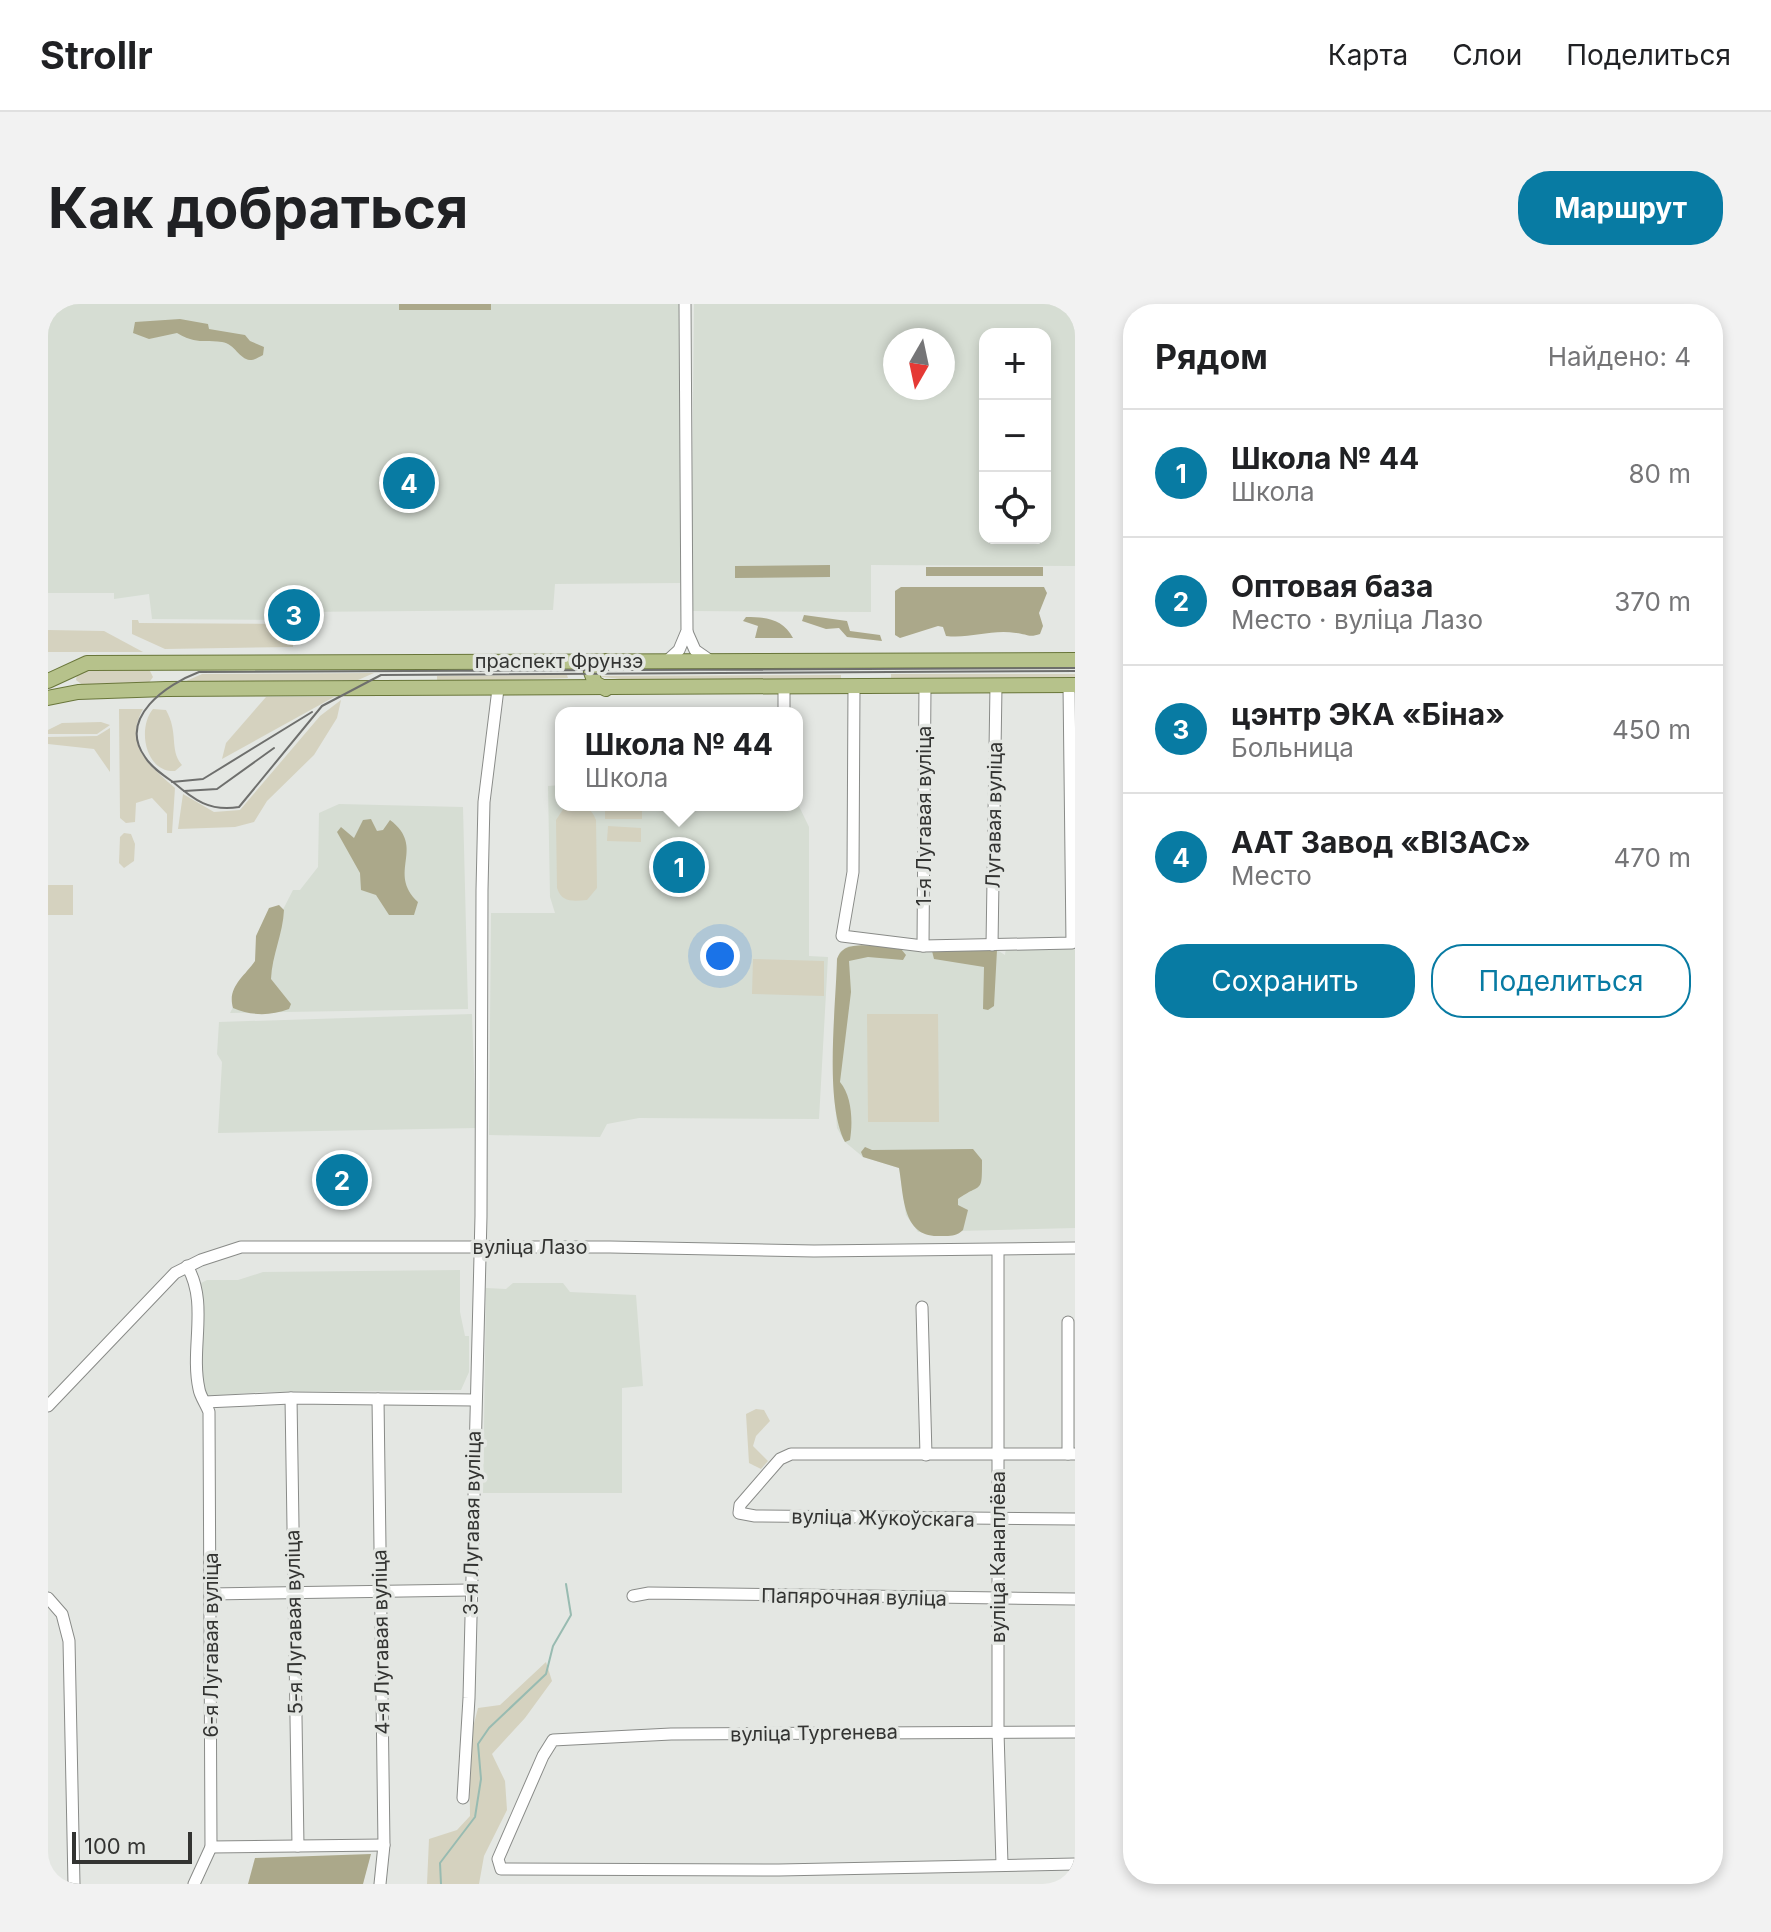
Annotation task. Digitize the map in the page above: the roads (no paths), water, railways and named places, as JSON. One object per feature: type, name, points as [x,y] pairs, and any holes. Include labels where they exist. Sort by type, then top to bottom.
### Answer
[{"type":"main road","name":"праспект Фрунзэ","points":[[48,681],[87,663],[1075,660]]},
{"type":"main road","points":[[557,689],[573,679],[574,669],[565,661]]},
{"type":"main road","points":[[606,689],[595,683],[591,675],[593,668],[608,661]]},
{"type":"main road","points":[[163,662],[163,690]]},
{"type":"main road","points":[[71,668],[72,684],[78,692]]},
{"type":"main road","name":"праспект Фрунзэ","points":[[48,698],[78,692],[163,690],[1072,685]]},
{"type":"street","points":[[685,304],[687,631],[695,650],[708,659]]},
{"type":"street","points":[[668,660],[679,650],[687,631]]},
{"type":"street","points":[[854,687],[853,872],[842,936],[923,946],[1072,943],[1072,685]]},
{"type":"street","name":"1-я Лугавая вуліца","points":[[923,946],[925,686]]},
{"type":"street","name":"Лугавая вуліца","points":[[992,945],[996,686]]},
{"type":"street","points":[[784,687],[784,707]]},
{"type":"street","name":"3-я Лугавая вуліца","points":[[463,1798],[469,1698],[480,1247],[484,802],[498,689]]},
{"type":"street","name":"вуліца Лазо","points":[[48,1406],[159,1287],[187,1266],[222,1252],[257,1246],[1075,1248]]},
{"type":"street","name":"вуліца Канаплёва","points":[[998,1250],[998,1732],[1002,1864]]},
{"type":"street","name":"6-я Лугавая вуліца","points":[[187,1266],[196,1287],[199,1389],[209,1412],[211,1847],[194,1884]]},
{"type":"street","points":[[922,1307],[926,1455],[1071,1454],[1068,1322]]},
{"type":"street","points":[[205,1402],[291,1398],[475,1400]]},
{"type":"street","name":"5-я Лугавая вуліца","points":[[291,1398],[298,1846]]},
{"type":"street","name":"4-я Лугавая вуліца","points":[[378,1399],[384,1845],[380,1884]]},
{"type":"street","name":"вуліца Жукоўскага","points":[[926,1455],[791,1454],[780,1459],[740,1505],[739,1513],[755,1516],[1075,1519]]},
{"type":"street","points":[[211,1594],[470,1590]]},
{"type":"street","name":"Папярочная вуліца","points":[[633,1596],[649,1593],[1075,1599]]},
{"type":"street","points":[[48,1598],[62,1614],[69,1641],[74,1884]]},
{"type":"street","name":"вуліца Тургенева","points":[[1002,1864],[779,1870],[501,1869],[498,1859],[553,1740],[671,1734],[1075,1732]]},
{"type":"street","points":[[211,1847],[384,1845]]},
{"type":"street","points":[[1002,1864],[1075,1864]]},
{"type":"waterway","points":[[441,1884],[440,1863],[475,1817],[481,1779],[478,1744],[489,1728],[546,1674],[553,1646],[571,1615],[566,1584]]},
{"type":"tram line","points":[[1075,668],[199,672],[160,694],[141,716],[137,729],[138,743],[145,757],[158,771],[203,803],[229,808],[239,807],[322,706],[381,675],[1075,671]]},
{"type":"tram line","points":[[172,782],[203,779],[312,712]]},
{"type":"tram line","points":[[184,791],[217,789],[274,748]]},
{"type":"place","name":"ААТ Завод «ВІЗАС»","points":[[409,483]]},
{"type":"place","name":"цэнтр ЭКА «Біна»","points":[[294,615]]},
{"type":"place","name":"Школа № 44","points":[[679,867]]},
{"type":"place","name":"Оптовая база","points":[[342,1180]]}]
